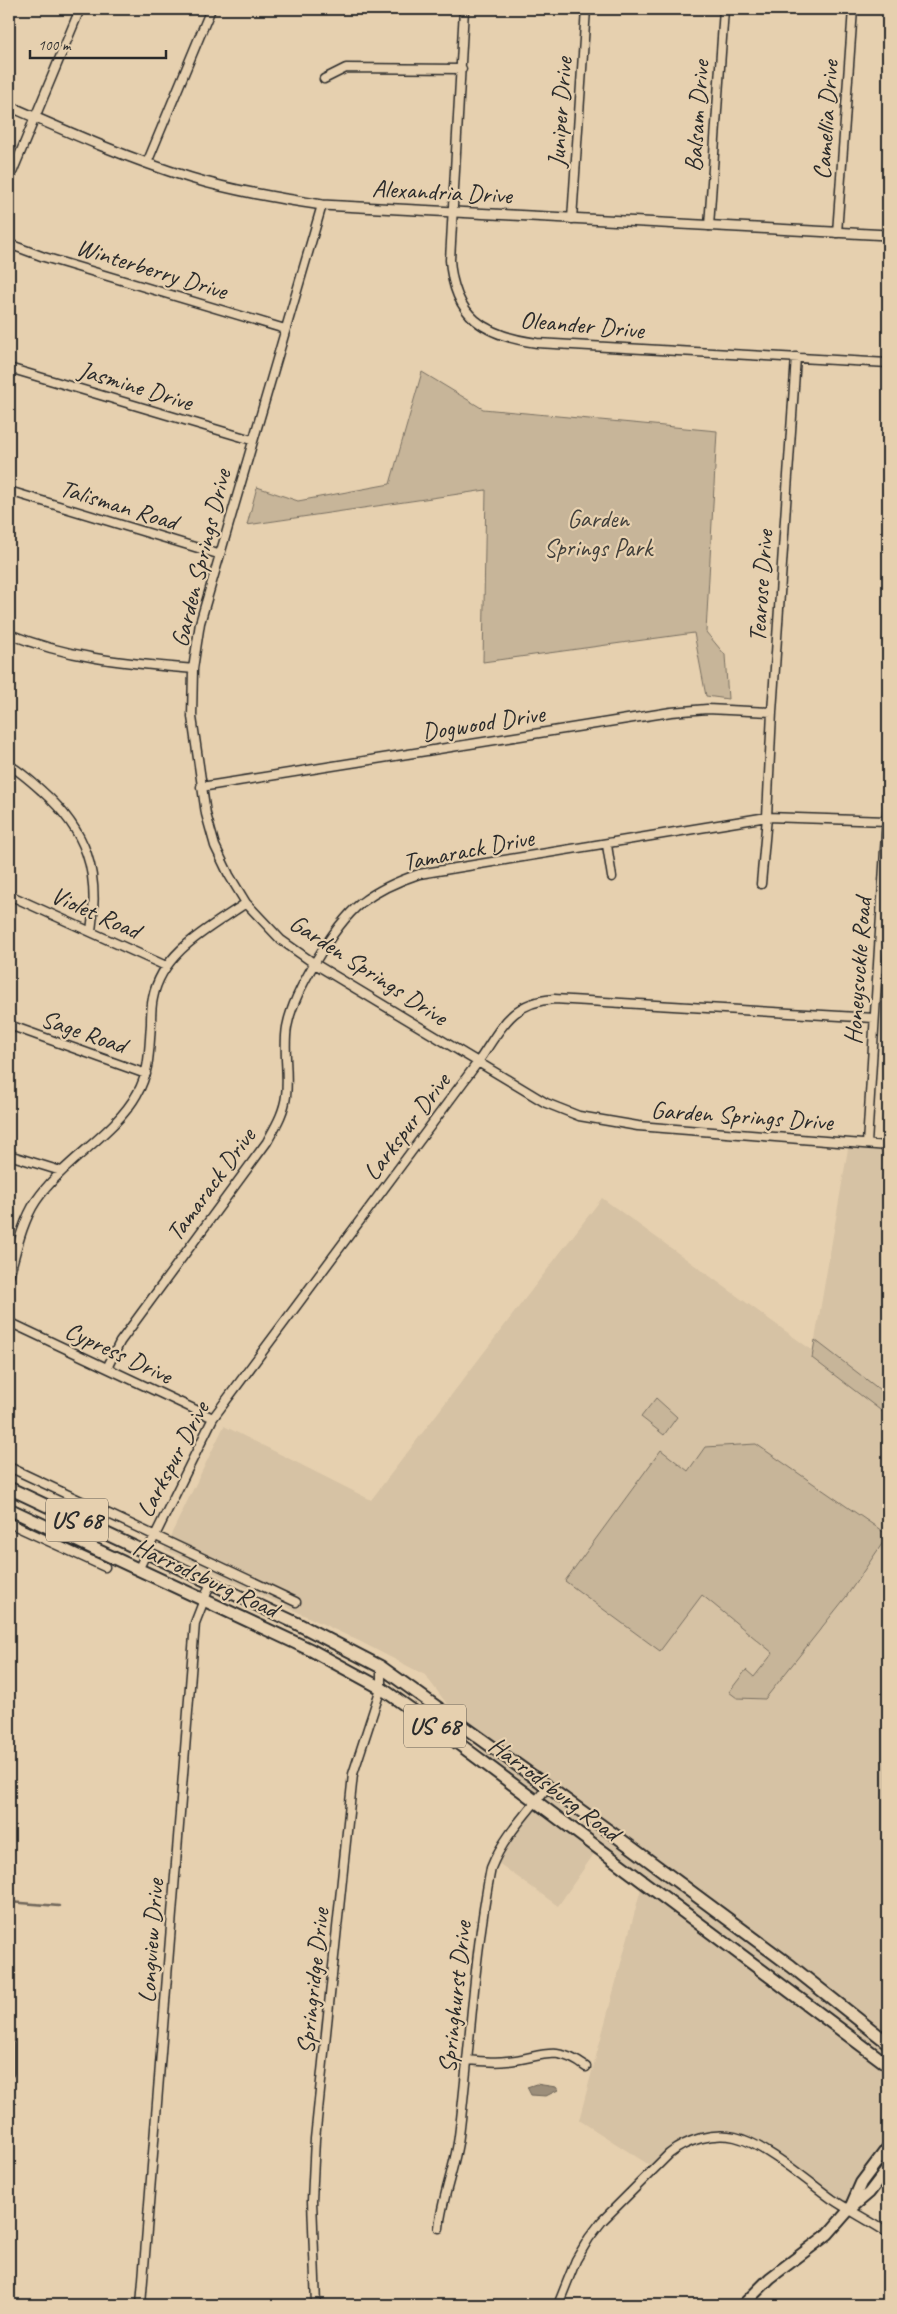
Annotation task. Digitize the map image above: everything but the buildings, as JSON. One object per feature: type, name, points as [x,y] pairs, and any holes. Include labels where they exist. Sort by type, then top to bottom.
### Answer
[{"type":"main road","name":"Harrodsburg Road","points":[[9,1488],[340,1644],[381,1667],[548,1786],[791,1966],[888,2043]]},
{"type":"main road","name":"Harrodsburg Road","points":[[9,1509],[311,1650],[381,1688],[443,1732],[888,2064]]},
{"type":"main road","points":[[849,2210],[861,2183],[888,2147]]},
{"type":"main road","points":[[743,2305],[770,2278],[828,2234],[849,2210],[869,2192],[888,2168]]},
{"type":"street","points":[[9,180],[80,9]]},
{"type":"street","points":[[147,163],[211,9]]},
{"type":"street","name":"Oleander Drive","points":[[464,9],[450,260],[451,279],[457,294],[478,323],[499,336],[537,343],[888,363]]},
{"type":"street","name":"Juniper Drive","points":[[572,219],[586,9]]},
{"type":"street","name":"Balsam Drive","points":[[709,226],[724,9]]},
{"type":"street","name":"Camellia Drive","points":[[837,233],[853,9]]},
{"type":"street","points":[[324,79],[346,68],[462,69]]},
{"type":"street","name":"Alexandria Drive","points":[[9,106],[147,163],[226,188],[322,204],[888,235]]},
{"type":"street","name":"Garden Springs Drive","points":[[322,204],[218,554],[200,623],[193,669],[192,717],[206,814],[215,846],[246,903],[281,940],[315,964],[546,1103],[579,1116],[638,1126],[888,1146]]},
{"type":"street","name":"Winterberry Drive","points":[[9,244],[44,257],[285,329]]},
{"type":"street","name":"Tearose Drive","points":[[761,884],[767,817],[772,712],[796,357]]},
{"type":"street","name":"Jasmine Drive","points":[[9,368],[252,440]]},
{"type":"street","name":"Talisman Road","points":[[9,491],[218,554]]},
{"type":"street","points":[[9,634],[70,654],[111,661],[193,669]]},
{"type":"street","name":"Dogwood Drive","points":[[201,787],[671,712],[707,710],[772,712]]},
{"type":"street","points":[[9,765],[33,782],[64,812],[82,839],[92,869],[94,885],[91,931]]},
{"type":"street","name":"Honeysuckle Road","points":[[867,1144],[888,801]]},
{"type":"street","name":"Tamarack Drive","points":[[107,1368],[120,1342],[267,1142],[279,1120],[286,1095],[288,1025],[295,1001],[315,964],[349,914],[361,903],[400,881],[438,871],[608,845],[767,817],[887,821]]},
{"type":"street","points":[[608,845],[612,877]]},
{"type":"street","name":"Violet Road","points":[[9,895],[166,966]]},
{"type":"street","points":[[9,1276],[34,1203],[61,1170],[123,1113],[137,1095],[146,1074],[150,1052],[153,998],[166,966],[174,956],[197,936],[246,903]]},
{"type":"street","name":"Larkspur Drive","points":[[138,1570],[213,1418],[478,1062],[507,1020],[517,1010],[541,1000],[579,1000],[874,1018]]},
{"type":"street","name":"Sage Road","points":[[9,1025],[146,1074]]},
{"type":"street","points":[[9,1155],[61,1170]]},
{"type":"street","name":"Cypress Drive","points":[[9,1322],[213,1418]]},
{"type":"street","points":[[9,1467],[296,1602]]},
{"type":"street","points":[[9,1523],[105,1567]]},
{"type":"street","name":"Longview Drive","points":[[141,2305],[194,1633],[195,1623],[211,1582]]},
{"type":"street","name":"Springridge Drive","points":[[316,2305],[312,2175],[349,1800],[356,1759],[381,1688],[381,1667]]},
{"type":"street","name":"Springhurst Drive","points":[[439,2228],[442,2199],[456,2155],[491,1868],[496,1854],[548,1786]]},
{"type":"street","points":[[9,2044],[9,2073]]},
{"type":"street","points":[[467,2060],[510,2061],[534,2055],[556,2054],[566,2056],[586,2067]]},
{"type":"street","points":[[558,2305],[582,2250],[602,2221],[669,2154],[682,2145],[696,2140],[718,2136],[742,2139],[766,2152],[849,2210],[888,2232]]},
{"type":"shaded area","points":[[849,1143],[888,1146],[888,2158],[849,2210],[742,2139],[707,2137],[675,2149],[654,2168],[579,2120],[643,1881],[598,1848],[558,1906],[494,1860],[535,1802],[503,1778],[425,1675],[359,1641],[164,1549],[224,1426],[371,1500],[602,1198],[813,1351]]},
{"type":"shaded area","points":[[536,2084],[556,2087],[558,2090],[546,2096],[531,2095],[527,2087]]},
{"type":"green space","name":"Garden Springs Park","points":[[422,372],[483,409],[717,431],[706,632],[725,655],[728,699],[706,696],[694,633],[483,662],[486,490],[247,525],[257,487],[298,501],[390,484]]},
{"type":"green space","points":[[815,1340],[888,1396],[888,1416],[812,1358]]},
{"type":"green space","points":[[656,1398],[677,1417],[664,1435],[641,1417]]},
{"type":"green space","points":[[756,1444],[888,1535],[846,1597],[765,1699],[737,1698],[729,1692],[746,1670],[754,1677],[773,1653],[702,1595],[660,1651],[565,1581],[661,1450],[688,1471],[705,1447]]},
{"type":"waterway","points":[[9,1902],[59,1906]]}]
